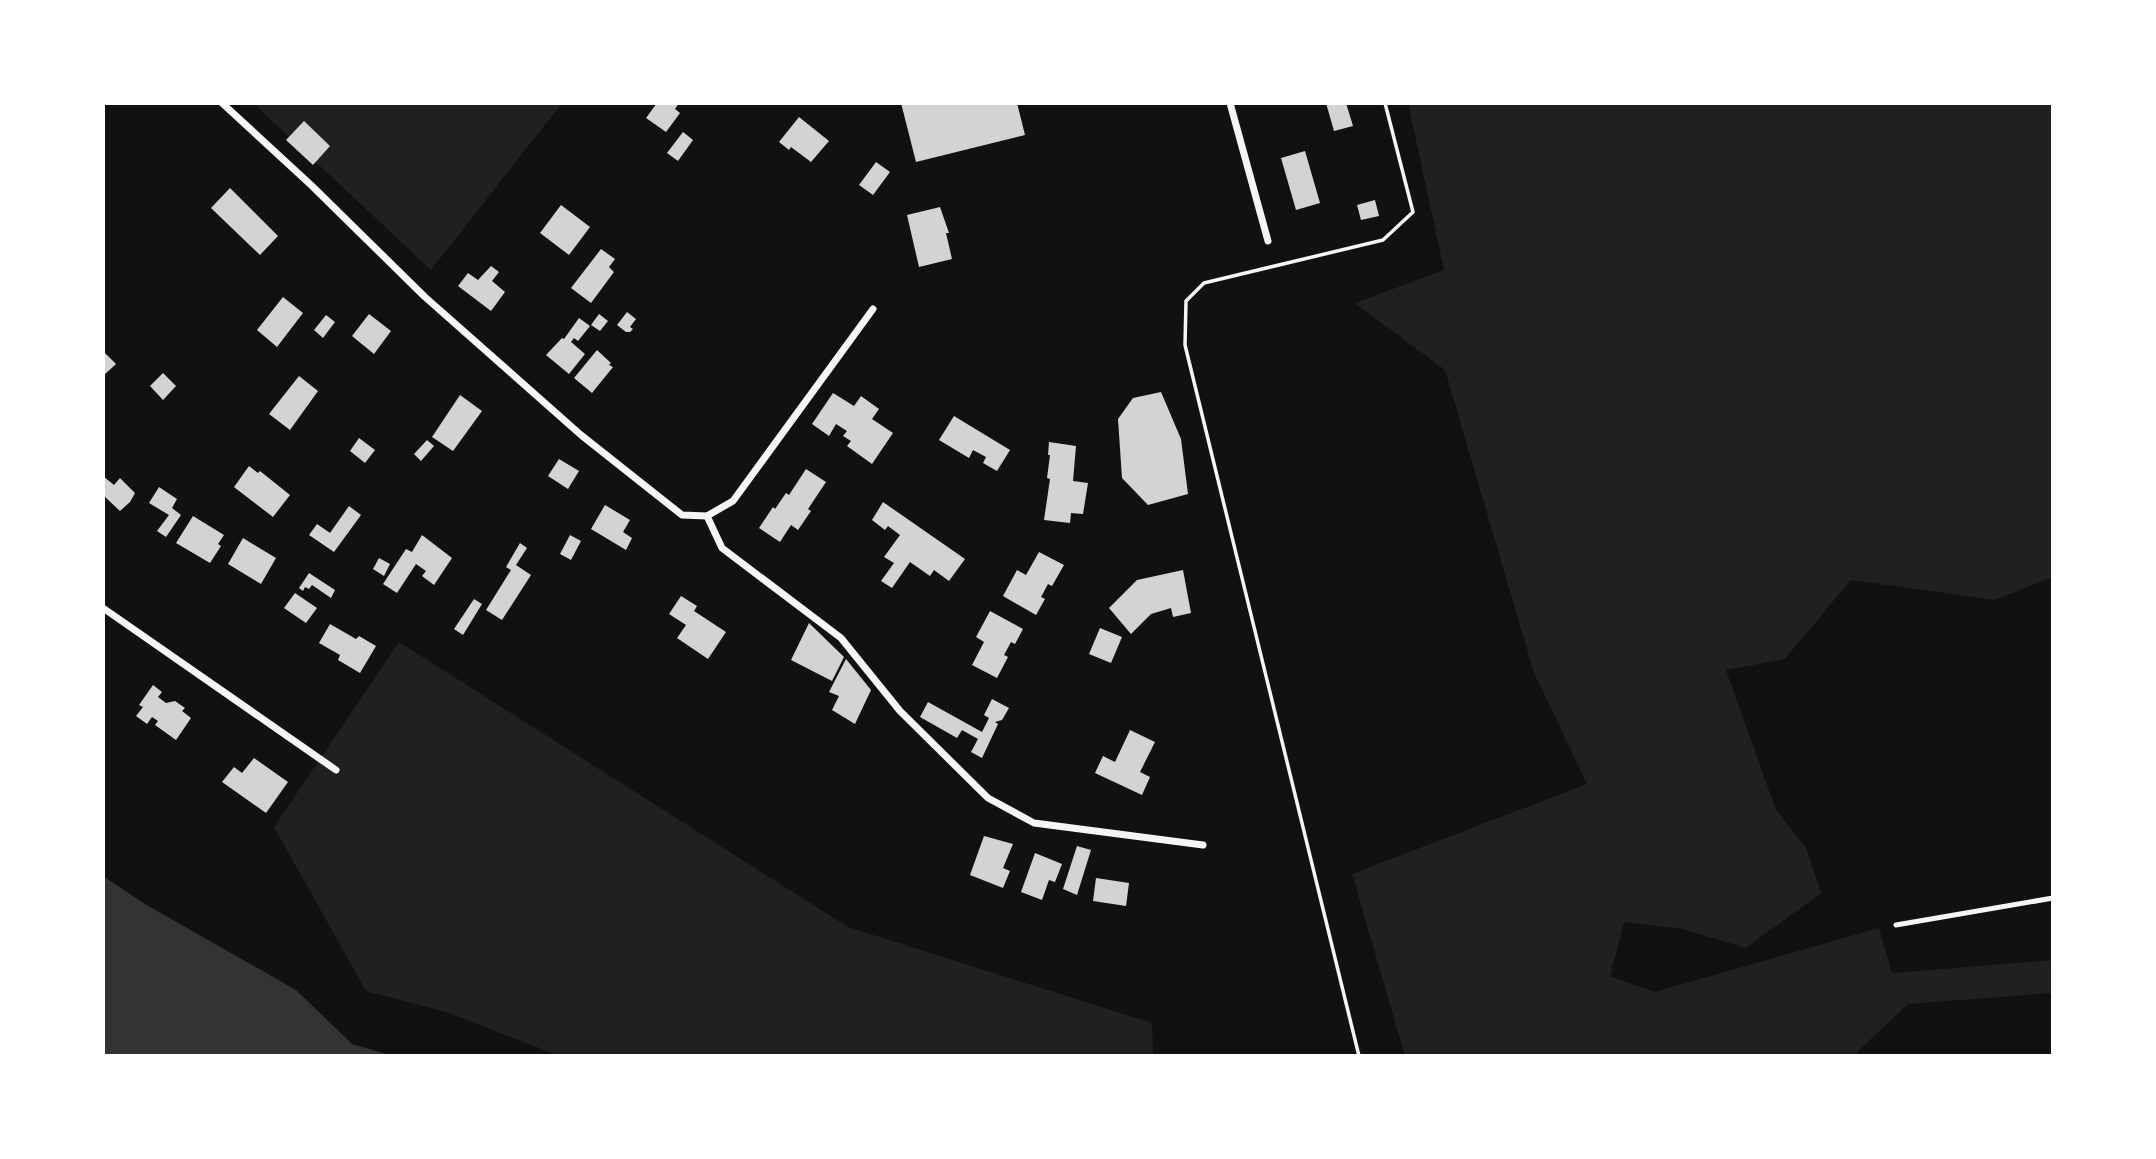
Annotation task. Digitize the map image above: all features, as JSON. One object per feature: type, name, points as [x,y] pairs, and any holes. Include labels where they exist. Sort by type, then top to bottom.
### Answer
[{"type":"street","points":[[222,103],[311,185],[425,297],[581,435],[682,515],[707,516],[733,500],[873,309]]},
{"type":"street","points":[[1230,103],[1268,241]]},
{"type":"street","points":[[707,516],[722,548],[841,638],[900,711],[988,798],[1034,823],[1203,845]]},
{"type":"street","points":[[103,608],[336,769]]},
{"type":"lane","points":[[1896,925],[2053,898]]},
{"type":"path","points":[[1359,1056],[1185,345],[1185,301],[1204,283],[1382,240],[1413,212],[1385,103]]},
{"type":"shaded area","points":[[253,103],[562,103],[431,270]]},
{"type":"shaded area","points":[[1408,103],[2053,103],[2053,577],[1995,600],[1851,580],[1785,659],[1726,670],[1776,810],[1806,848],[1821,893],[1746,948],[1683,929],[1624,922],[1610,976],[1654,992],[1879,928],[1892,973],[2053,960],[2053,993],[1908,1004],[1853,1056],[1405,1056],[1352,874],[1587,784],[1534,673],[1445,370],[1355,303],[1444,270]]},
{"type":"shaded area","points":[[399,642],[848,927],[1152,1023],[1153,1056],[560,1056],[446,1012],[366,991],[274,827]]},
{"type":"shaded area","points":[[103,876],[145,904],[296,990],[352,1044],[393,1056],[103,1056]]},
{"type":"building","points":[[657,103],[679,103],[675,109],[680,113],[666,132],[646,118]]},
{"type":"building","points":[[901,103],[1017,103],[1025,135],[916,162]]},
{"type":"building","points":[[1326,103],[1346,103],[1353,126],[1334,131]]},
{"type":"building","points":[[799,117],[829,141],[811,162],[791,147],[789,150],[779,142]]},
{"type":"building","points":[[304,121],[330,146],[313,165],[286,140]]},
{"type":"building","points":[[683,132],[693,140],[678,161],[667,153]]},
{"type":"building","points":[[1305,151],[1320,203],[1296,210],[1281,158]]},
{"type":"building","points":[[876,162],[890,172],[873,195],[859,185]]},
{"type":"building","points":[[230,188],[278,236],[260,255],[211,208]]},
{"type":"building","points":[[1375,200],[1379,216],[1361,220],[1357,205]]},
{"type":"building","points":[[561,205],[590,227],[569,255],[540,233]]},
{"type":"building","points":[[940,207],[949,233],[946,233],[952,259],[919,267],[907,215]]},
{"type":"building","points":[[601,249],[615,259],[609,267],[614,272],[591,303],[571,288]]},
{"type":"building","points":[[491,266],[499,272],[492,281],[505,292],[491,311],[458,286],[468,273],[478,280]]},
{"type":"building","points":[[283,297],[303,313],[277,347],[257,330]]},
{"type":"building","points":[[627,312],[636,319],[630,332],[617,325]]},
{"type":"building","points":[[369,314],[391,331],[374,354],[352,336]]},
{"type":"building","points":[[599,314],[608,321],[600,331],[591,325]]},
{"type":"building","points":[[326,315],[335,322],[323,338],[314,330]]},
{"type":"building","points":[[579,318],[590,326],[578,341],[574,338],[571,342],[585,354],[569,374],[546,355],[564,339]]},
{"type":"building","points":[[597,350],[613,367],[592,393],[574,378]]},
{"type":"building","points":[[103,351],[116,364],[103,376]]},
{"type":"building","points":[[163,373],[176,386],[163,400],[150,386]]},
{"type":"building","points":[[299,376],[318,391],[290,430],[269,414]]},
{"type":"building","points":[[1161,392],[1181,439],[1188,494],[1148,505],[1122,478],[1118,419],[1133,398]]},
{"type":"building","points":[[833,393],[854,406],[861,396],[879,409],[872,419],[893,433],[872,464],[847,446],[851,441],[843,436],[847,431],[836,424],[829,436],[812,424]]},
{"type":"building","points":[[460,395],[482,411],[453,451],[432,437]]},
{"type":"building","points":[[954,416],[1010,450],[997,471],[983,463],[986,457],[973,450],[969,458],[939,440]]},
{"type":"building","points":[[359,438],[375,450],[365,463],[350,451]]},
{"type":"building","points":[[427,440],[434,446],[421,461],[414,454]]},
{"type":"building","points":[[1049,442],[1076,446],[1073,481],[1088,483],[1083,514],[1071,513],[1070,523],[1044,520],[1050,479],[1047,478]]},
{"type":"building","points":[[559,459],[579,471],[568,489],[548,476]]},
{"type":"building","points":[[249,466],[258,473],[260,471],[290,495],[273,517],[234,487]]},
{"type":"building","points":[[806,469],[826,482],[798,530],[791,525],[780,542],[759,528],[773,507],[775,509],[786,493],[789,495]]},
{"type":"building","points":[[103,476],[114,485],[120,478],[135,493],[120,511],[103,495]]},
{"type":"building","points":[[159,487],[177,499],[172,508],[181,515],[166,537],[157,531],[169,515],[149,503]]},
{"type":"building","points":[[883,502],[965,559],[949,581],[934,570],[930,576],[910,562],[892,588],[881,581],[894,563],[884,557],[900,535],[888,526],[885,530],[872,520]]},
{"type":"building","points":[[605,505],[630,520],[623,532],[632,538],[626,550],[591,529]]},
{"type":"building","points":[[349,506],[361,515],[334,552],[309,535],[317,524],[330,533]]},
{"type":"building","points":[[193,516],[224,535],[218,544],[221,546],[210,563],[176,543]]},
{"type":"building","points":[[422,535],[452,558],[434,585],[422,576],[426,571],[416,564],[397,593],[383,584],[406,549],[412,552]]},
{"type":"building","points":[[570,535],[581,541],[571,560],[560,554]]},
{"type":"building","points":[[243,538],[276,558],[261,584],[228,564]]},
{"type":"building","points":[[520,543],[527,548],[516,565],[531,575],[502,620],[486,610],[511,570],[506,567]]},
{"type":"building","points":[[1039,552],[1064,565],[1052,586],[1048,584],[1041,597],[1045,599],[1036,615],[1003,596],[1017,570],[1026,575]]},
{"type":"building","points":[[379,558],[390,564],[384,576],[373,569]]},
{"type":"building","points":[[1183,570],[1191,613],[1173,617],[1171,608],[1151,614],[1131,634],[1109,608],[1137,580]]},
{"type":"building","points":[[309,573],[335,590],[331,598],[312,585],[309,589],[305,587],[303,591],[299,588]]},
{"type":"building","points":[[295,593],[317,608],[306,623],[284,608]]},
{"type":"building","points":[[681,596],[697,606],[694,611],[726,632],[708,659],[677,638],[686,625],[669,614]]},
{"type":"building","points":[[474,599],[482,604],[463,635],[454,629]]},
{"type":"building","points":[[990,611],[1023,629],[1015,644],[1011,642],[1004,655],[1008,657],[997,678],[972,665],[984,642],[976,637]]},
{"type":"building","points":[[809,623],[844,657],[832,681],[791,660]]},
{"type":"building","points":[[330,624],[356,639],[359,636],[376,646],[360,673],[338,660],[340,655],[319,643]]},
{"type":"building","points":[[1100,628],[1122,637],[1111,663],[1089,654]]},
{"type":"building","points":[[846,659],[871,690],[855,724],[832,710],[839,696],[829,692]]},
{"type":"building","points":[[153,685],[162,692],[158,697],[166,703],[175,701],[185,708],[182,711],[191,718],[176,740],[155,725],[158,721],[152,717],[147,724],[136,716],[143,707],[139,705]]},
{"type":"building","points":[[992,699],[1009,708],[1002,720],[995,722],[998,724],[982,758],[971,752],[978,739],[962,730],[957,738],[920,717],[928,702],[982,732],[989,718],[984,715]]},
{"type":"building","points":[[1130,730],[1155,742],[1140,772],[1150,777],[1142,795],[1095,773],[1103,756],[1115,762]]},
{"type":"building","points":[[254,758],[288,782],[266,813],[222,782],[234,767],[242,773]]},
{"type":"building","points":[[984,836],[1013,844],[1003,868],[1010,871],[1003,888],[970,875]]},
{"type":"building","points":[[1077,846],[1091,850],[1077,895],[1063,889]]},
{"type":"building","points":[[1035,853],[1062,864],[1055,882],[1049,880],[1042,900],[1021,892]]},
{"type":"building","points":[[1096,878],[1129,883],[1126,906],[1093,901]]}]
